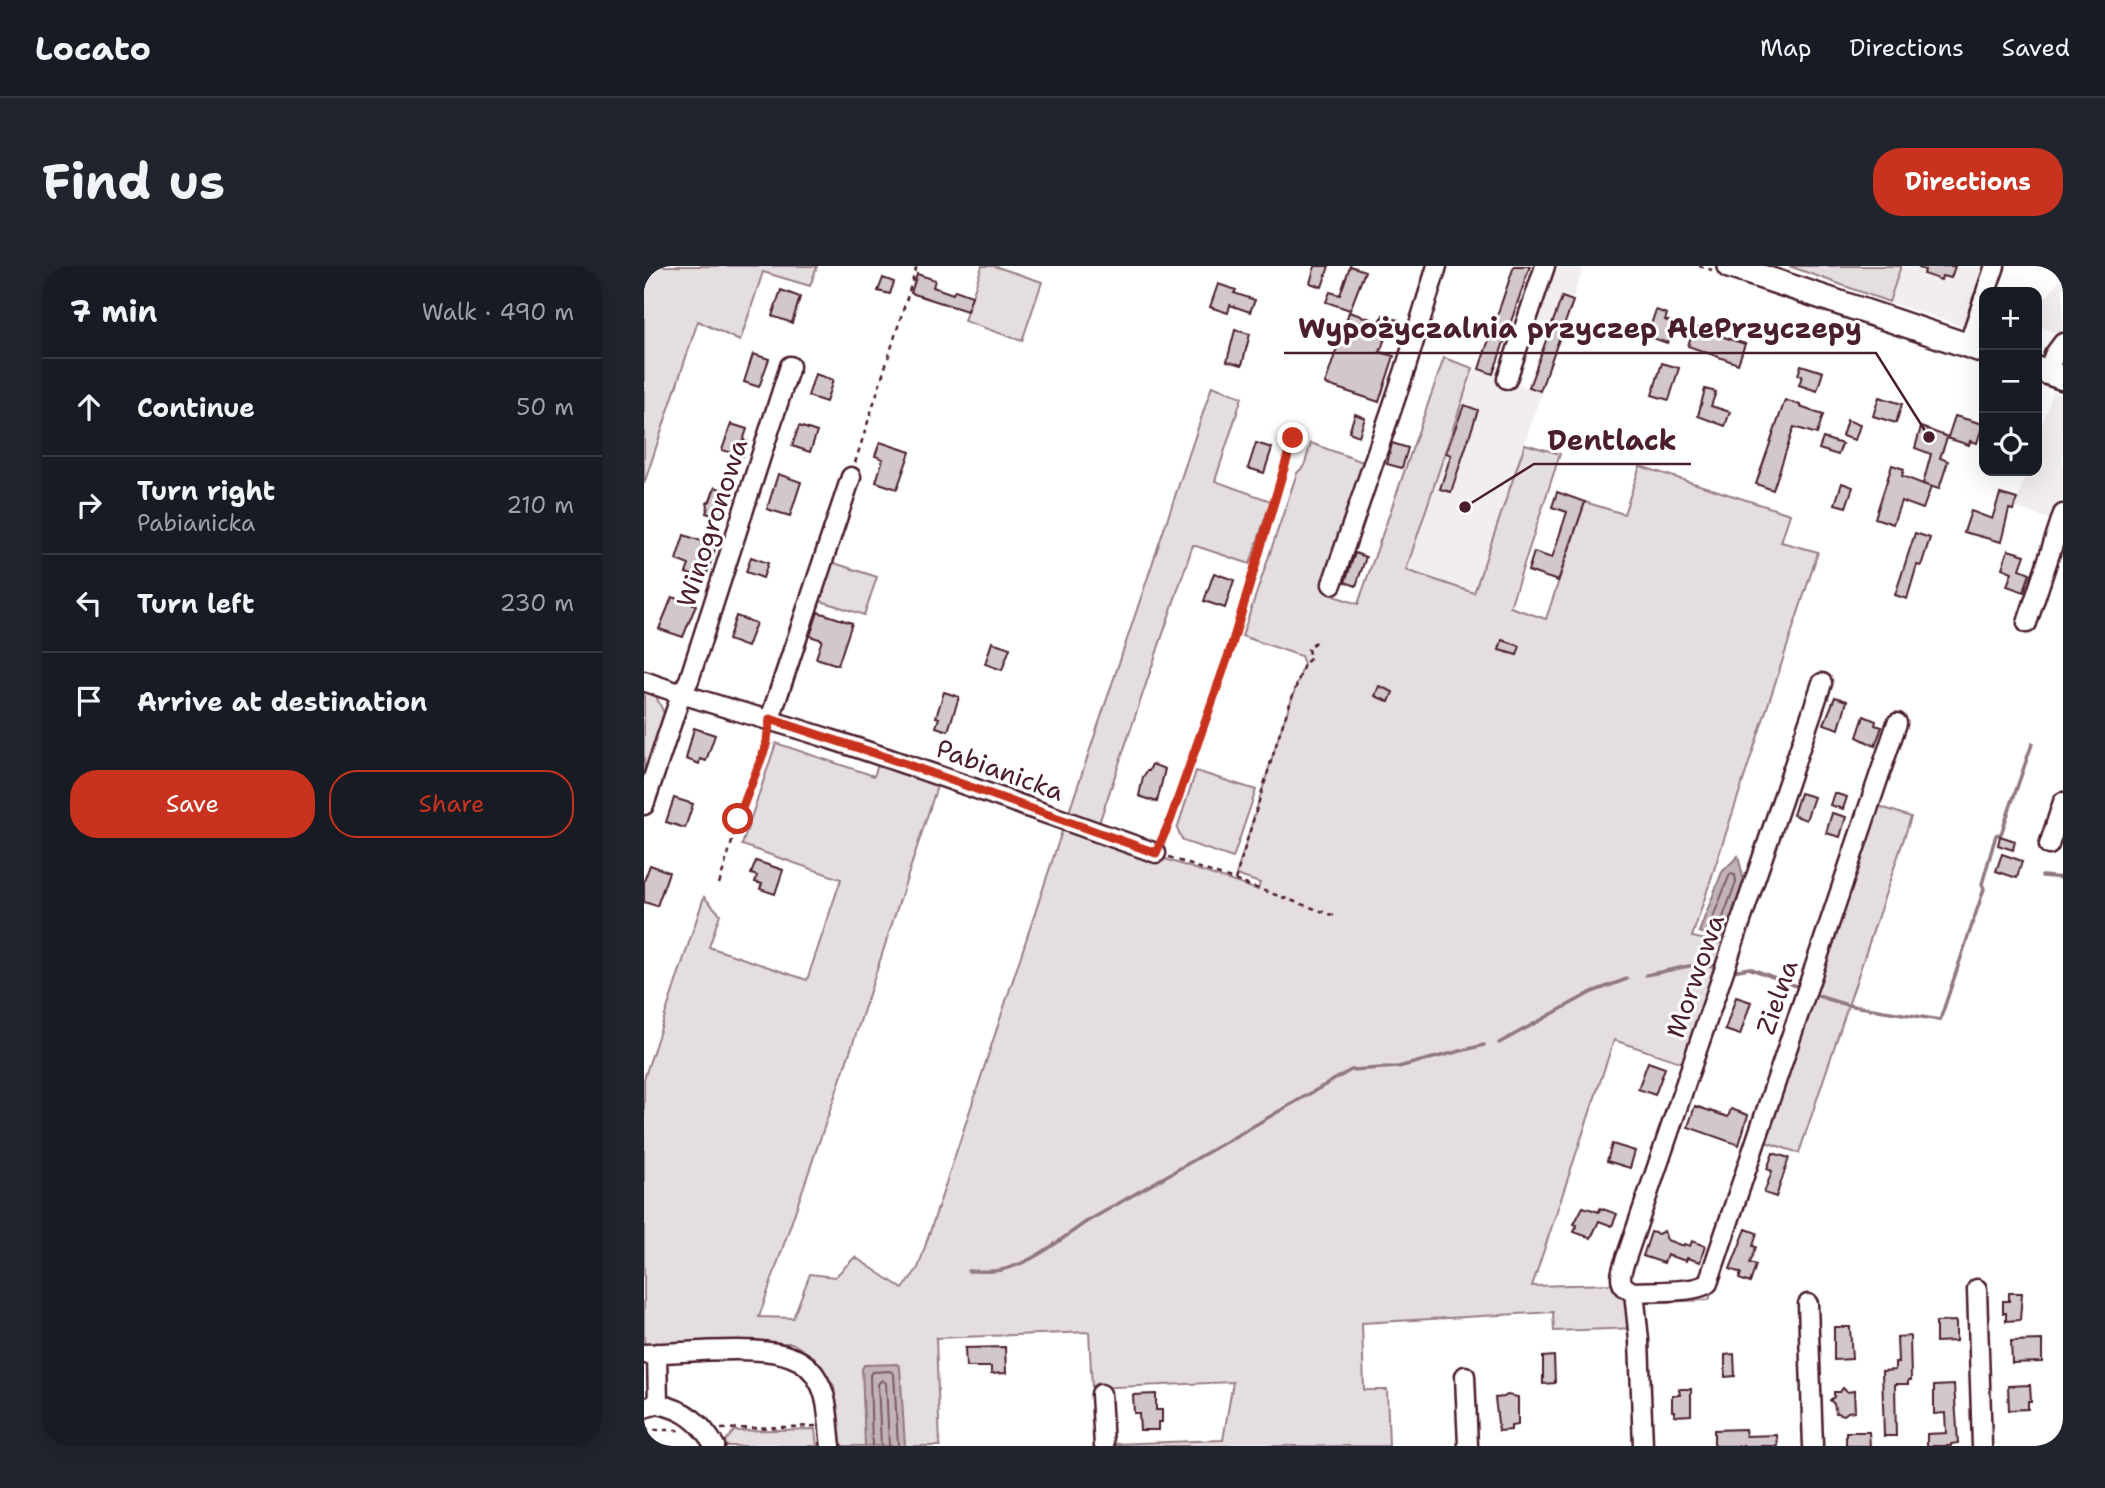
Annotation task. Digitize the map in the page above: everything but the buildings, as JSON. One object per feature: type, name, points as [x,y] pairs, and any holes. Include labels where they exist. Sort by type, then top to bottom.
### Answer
[{"type":"main road","points":[[1729,266],[1760,271],[1976,349]]},
{"type":"street","points":[[1332,584],[1405,370],[1437,266]]},
{"type":"street","points":[[1507,379],[1545,266]]},
{"type":"street","points":[[1988,287],[1995,266]]},
{"type":"street","points":[[1976,349],[1979,330]]},
{"type":"street","points":[[2051,374],[2054,355],[2063,342]]},
{"type":"street","name":"Winogronowa","points":[[644,805],[693,667],[790,366]]},
{"type":"street","points":[[770,719],[851,477]]},
{"type":"street","points":[[2027,623],[2063,514]]},
{"type":"street","name":"Pabianicka","points":[[644,681],[681,695],[770,719],[883,756],[1156,853]]},
{"type":"street","name":"Morwowa","points":[[1643,1446],[1641,1374],[1628,1289],[1620,1278],[1822,683]]},
{"type":"street","name":"Zielna","points":[[1628,1289],[1704,1286],[1708,1283],[1897,723]]},
{"type":"street","points":[[2049,845],[2063,802]]},
{"type":"street","points":[[1977,1289],[1982,1446]]},
{"type":"street","points":[[1808,1304],[1813,1446]]},
{"type":"street","points":[[715,1446],[704,1429],[683,1411],[651,1406],[650,1354],[761,1351],[795,1358],[813,1373],[822,1389],[831,1446]]},
{"type":"street","points":[[1465,1376],[1468,1446]]},
{"type":"street","points":[[1101,1394],[1104,1446]]},
{"type":"path","points":[[851,477],[917,266]]},
{"type":"path","points":[[1293,438],[1230,651],[1170,821],[1156,853],[1335,916]]},
{"type":"path","points":[[1235,880],[1280,732],[1304,664],[1310,659],[1308,649],[1318,639]]},
{"type":"path","points":[[719,884],[738,819],[766,746],[770,719]]},
{"type":"path","points":[[644,1430],[815,1426]]},
{"type":"shaded area","points":[[644,266],[817,266],[810,286],[763,272],[740,341],[698,321],[644,484]]},
{"type":"shaded area","points":[[982,266],[994,266],[1042,282],[1022,341],[964,321]]},
{"type":"shaded area","points":[[1549,266],[1584,266],[1562,329],[1531,318]]},
{"type":"shaded area","points":[[1789,266],[1901,266],[1889,302]]},
{"type":"shaded area","points":[[1901,266],[1988,266],[1979,287],[1968,328],[1889,302]]},
{"type":"shaded area","points":[[2063,276],[2063,329],[2057,333],[2042,328],[2042,302]]},
{"type":"shaded area","points":[[1444,358],[1473,368],[1406,570],[1474,593],[1525,444],[1560,454],[1510,607],[1546,619],[1585,502],[1624,514],[1640,466],[1790,514],[1781,542],[1818,552],[1692,937],[1726,944],[1686,1064],[1614,1040],[1532,1286],[1613,1284],[1616,1275],[1623,1286],[1715,1283],[1709,1300],[1635,1303],[1637,1328],[1554,1331],[1553,1312],[1362,1323],[1364,1390],[1387,1390],[1389,1446],[1115,1446],[1114,1444],[1223,1440],[1233,1382],[1092,1388],[1089,1332],[936,1338],[940,1446],[840,1446],[834,1386],[814,1357],[792,1343],[644,1346],[644,1079],[704,897],[720,914],[709,947],[807,980],[841,879],[742,845],[776,743],[874,776],[880,759],[939,780],[759,1317],[793,1318],[810,1274],[835,1277],[855,1257],[903,1289],[918,1268],[1064,825],[1258,890],[1260,883],[1236,875],[1304,664],[1301,656],[1242,636],[1297,473],[1304,466],[1311,443],[1366,463],[1323,588],[1334,596],[1358,604]]},
{"type":"shaded area","points":[[1473,368],[1542,392],[1474,594],[1405,570]]},
{"type":"shaded area","points":[[1212,386],[1242,397],[1215,481],[1271,501],[1250,564],[1193,545],[1097,829],[1067,818]]},
{"type":"shaded area","points":[[2053,392],[2063,396],[2063,495],[2054,521],[2015,507],[2025,476],[2042,476],[2042,426]]},
{"type":"shaded area","points":[[828,561],[877,577],[864,615],[815,599]]},
{"type":"shaded area","points":[[644,685],[652,688],[665,715],[644,779]]},
{"type":"shaded area","points":[[1196,771],[1256,790],[1233,858],[1183,841],[1177,829]]},
{"type":"shaded area","points":[[1876,805],[1911,817],[1799,1153],[1763,1141]]},
{"type":"shaded area","points":[[815,1429],[817,1446],[721,1446],[734,1431]]},
{"type":"water","points":[[1738,856],[1744,881],[1722,940],[1699,932],[1722,872]]},
{"type":"water","points":[[897,1364],[900,1367],[905,1446],[865,1446],[862,1369],[864,1365]]},
{"type":"waterway","points":[[1815,995],[1847,1005],[1940,1020],[1984,889],[1982,884],[1996,835],[2001,834],[2032,744]]},
{"type":"waterway","points":[[2042,876],[2063,878]]},
{"type":"waterway","points":[[1646,975],[1689,966],[1717,966],[1715,970]]},
{"type":"waterway","points":[[1733,971],[1749,968],[1799,987]]},
{"type":"waterway","points":[[1499,1043],[1592,992],[1627,979]]},
{"type":"waterway","points":[[968,1271],[1001,1270],[1024,1262],[1086,1222],[1351,1070],[1398,1067],[1484,1045]]},
{"type":"place","name":"Wypożyczalnia przyczep AlePrzyczepy","points":[[1929,437]]},
{"type":"place","name":"Dentlack","points":[[1465,507]]},
{"type":"route","points":[[738,819],[766,746],[770,719],[883,756],[1156,853],[1170,821],[1230,651],[1279,493],[1293,438]]}]
